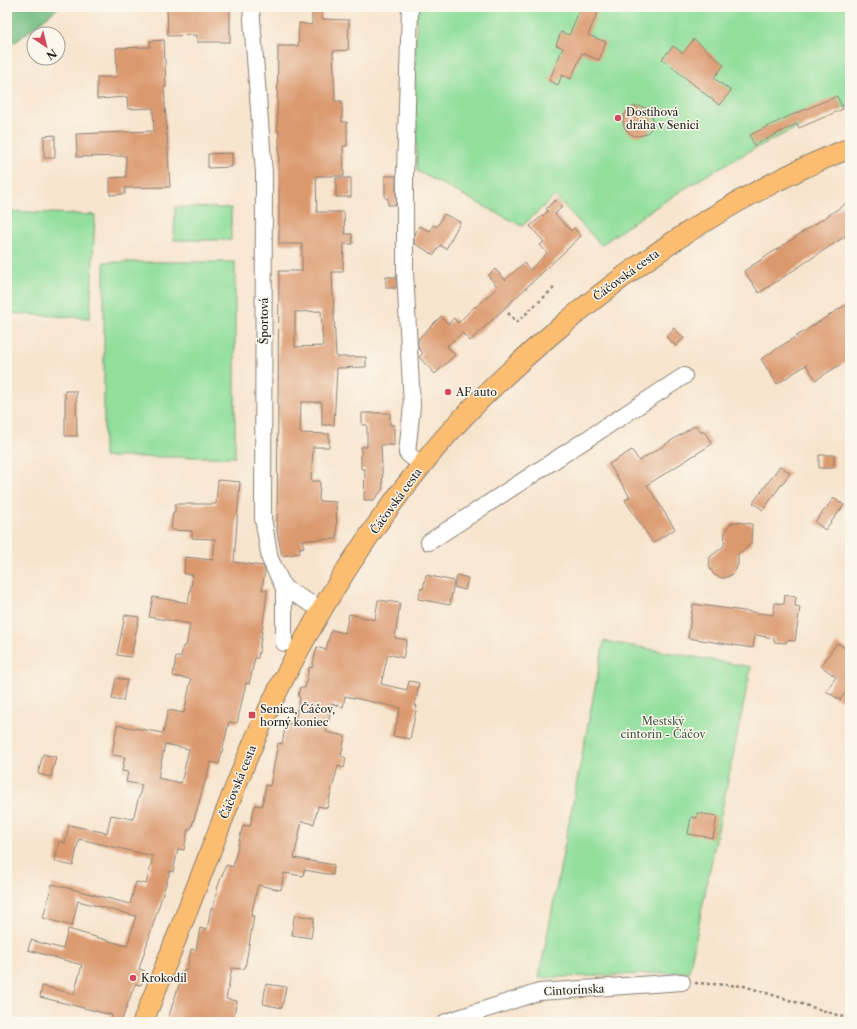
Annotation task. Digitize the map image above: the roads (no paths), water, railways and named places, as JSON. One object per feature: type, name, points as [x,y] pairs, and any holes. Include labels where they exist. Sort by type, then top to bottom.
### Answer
[{"type":"main road","name":"Čáčovská cesta","points":[[143,1022],[257,734],[279,687],[322,610],[366,542],[421,465],[471,410],[515,366],[579,311],[631,270],[674,241],[758,191],[850,148]]},
{"type":"street","name":"Športová","points":[[251,7],[264,173],[263,518],[270,559],[284,588]]},
{"type":"street","points":[[410,7],[405,172],[405,272],[412,406],[407,453],[421,465]]},
{"type":"street","points":[[429,542],[684,376]]},
{"type":"street","points":[[284,588],[322,610]]},
{"type":"street","points":[[284,588],[284,643]]},
{"type":"street","name":"Cintorínska","points":[[446,1022],[539,992],[682,982]]},
{"type":"place","name":"Dostihová dráha v Senici","points":[[618,118]]},
{"type":"place","name":"AF auto","points":[[448,392]]},
{"type":"place","name":"Senica, Čáčov, horný koniec","points":[[252,715]]},
{"type":"place","name":"Krokodíl","points":[[133,978]]},
{"type":"park label","name":"Mestský cintorín - Čáčov","points":[[663,727]]}]
